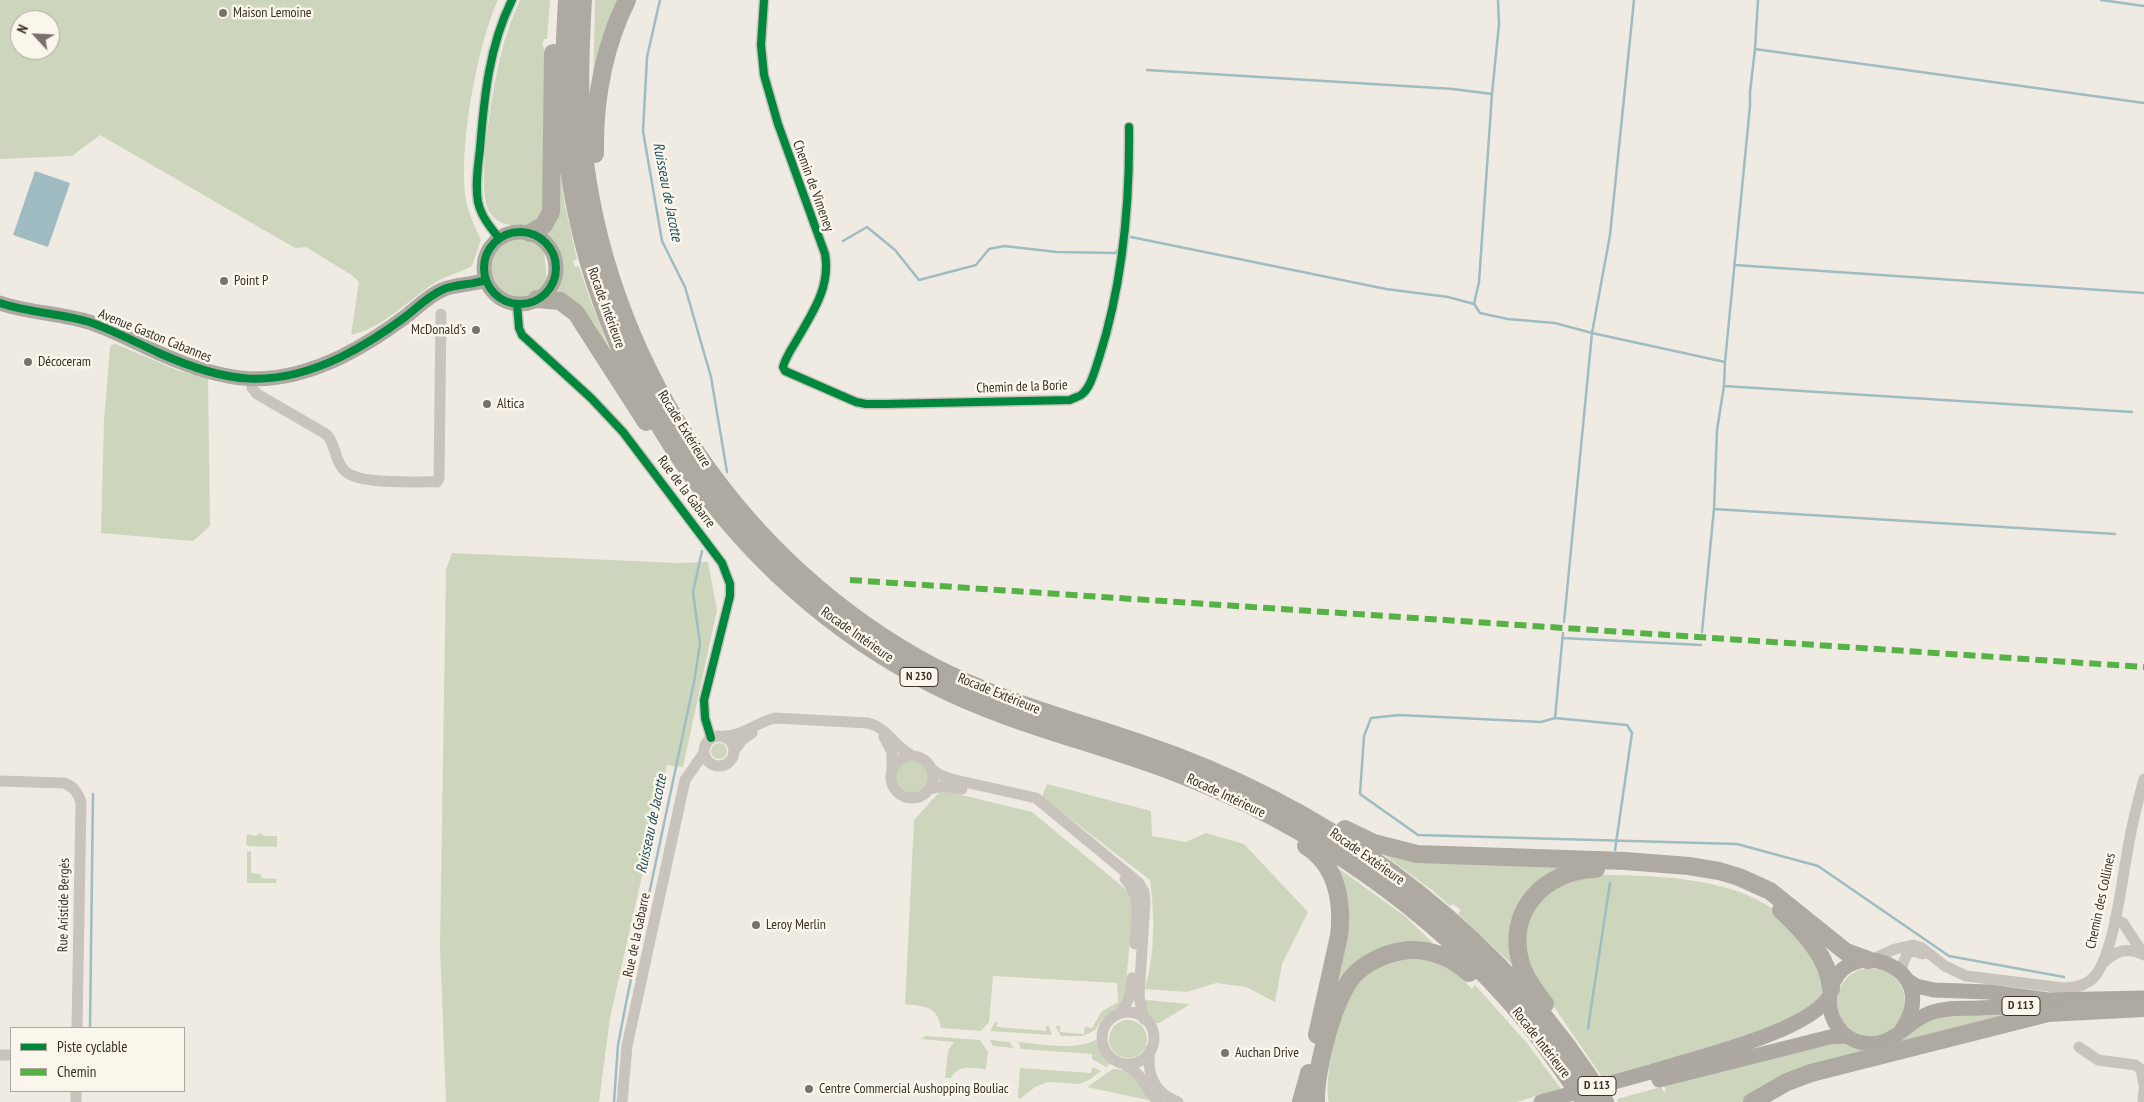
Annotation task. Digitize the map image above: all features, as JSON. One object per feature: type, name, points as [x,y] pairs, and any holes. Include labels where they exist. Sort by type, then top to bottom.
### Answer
[{"type":"highway","points":[[530,233],[537,231],[544,225],[551,212],[552,72],[558,0]]},
{"type":"highway","name":"Rocade Intérieure","points":[[567,0],[564,71],[568,160],[582,235],[596,286],[624,360],[657,421],[695,480],[740,535],[790,585],[832,621],[886,657],[927,681],[979,706],[1047,731],[1222,784],[1357,868],[1422,916],[1474,965],[1527,1022],[1585,1102]]},
{"type":"highway","name":"Rocade Extérieure","points":[[584,0],[581,71],[582,131],[585,161],[604,256],[640,354],[668,409],[692,446],[750,522],[802,575],[845,610],[933,666],[974,686],[1053,716],[1124,736],[1222,784],[1303,814],[1366,855],[1434,905],[1485,952],[1537,1009],[1590,1077],[1605,1102]]},
{"type":"highway","points":[[592,200],[597,183],[595,111],[602,65],[616,22],[627,0]]},
{"type":"highway","points":[[537,299],[560,301],[576,313],[673,464],[707,503],[740,535]]},
{"type":"highway","points":[[1222,784],[1308,806],[1359,836],[1401,852],[1658,863],[1719,871],[1770,890],[1846,952],[1870,960]]},
{"type":"highway","points":[[1222,784],[1314,851],[1327,866],[1337,889],[1341,919],[1339,936],[1301,1102]]},
{"type":"highway","points":[[1590,1077],[1565,1031],[1525,973],[1518,948],[1518,929],[1529,903],[1539,890],[1565,874],[1579,870],[1594,869],[1657,871],[1720,880],[1750,890],[1779,908],[1820,954],[1828,967],[1830,993]]},
{"type":"highway","points":[[1316,1102],[1318,1075],[1326,1040],[1348,981],[1370,962],[1399,951],[1414,950],[1440,955],[1467,971],[1568,1078]]},
{"type":"highway","points":[[1752,1102],[1780,1086],[1810,1073],[2048,1013],[2144,1007]]},
{"type":"highway","points":[[1326,1102],[1323,1090],[1323,1076],[1336,1009]]},
{"type":"main road","points":[[514,232],[530,233],[541,238],[550,247],[555,258],[556,270],[547,292],[527,303],[517,304],[498,296],[486,280],[485,257],[491,246],[499,238],[514,232]]},
{"type":"main road","name":"Avenue Gaston Cabannes","points":[[0,303],[87,322],[191,366],[233,378],[266,380],[295,374],[341,357],[398,322],[439,291],[486,280]]},
{"type":"main road","points":[[1870,960],[1884,962],[1894,966],[1905,977],[1913,1000],[1910,1016],[1902,1030],[1888,1040],[1870,1044],[1858,1042],[1847,1036],[1833,1019],[1830,1008],[1830,993],[1836,978],[1856,962],[1870,960]]},
{"type":"main road","name":"D 113","points":[[1905,977],[1916,986],[1934,990],[1989,992],[2048,1000],[2144,998]]},
{"type":"main road","name":"D 113","points":[[1579,1102],[1766,1036],[1792,1025],[1817,1011],[1830,993]]},
{"type":"main road","name":"D 113","points":[[1902,1030],[1923,1015],[1943,1009],[2095,1004],[2144,1007]]},
{"type":"main road","name":"D 113","points":[[1541,1102],[1830,1037],[1847,1036]]},
{"type":"street","points":[[499,238],[481,212],[478,201],[477,172],[488,80],[500,30],[512,0]]},
{"type":"street","name":"Chemin de Vimeney","points":[[764,0],[761,45],[764,75],[778,124],[825,254],[827,269],[822,292],[784,363],[785,371]]},
{"type":"street","name":"Chemin de la Borie","points":[[785,371],[830,392],[866,404],[1070,400],[1081,395],[1094,374],[1108,330],[1116,294],[1125,237],[1129,170],[1129,127]]},
{"type":"street","name":"Rue de la Gabarre","points":[[517,304],[519,328],[522,335],[565,372],[623,432],[710,545],[725,569],[730,584],[730,596],[703,706],[711,738]]},
{"type":"street","points":[[252,380],[252,388],[257,394],[326,434],[332,440],[339,463],[350,475],[368,479],[437,482],[439,478],[441,314]]},
{"type":"street","points":[[1159,1102],[1137,1072],[1108,1055],[1102,1042],[1105,1026],[1126,1007],[1132,989],[1137,911],[1136,894],[1133,888],[1114,870],[1039,809],[1032,805],[949,786],[937,786],[919,797],[905,797],[896,791],[893,786],[892,752],[887,741],[880,733],[867,728],[775,724],[758,730],[742,740],[727,764],[714,766],[707,761],[704,753],[705,744],[717,735],[739,734],[764,721],[775,718],[868,723],[882,729],[904,752],[924,760],[938,774],[951,779],[1036,798],[1139,883],[1144,892],[1139,997],[1144,1019],[1153,1033],[1153,1042],[1148,1062],[1151,1077],[1162,1094],[1178,1102]]},
{"type":"street","points":[[724,736],[732,742],[734,751]]},
{"type":"street","name":"Rue de la Gabarre","points":[[622,1102],[627,1046],[633,1027],[687,775],[704,753]]},
{"type":"street","points":[[892,771],[900,760],[912,756]]},
{"type":"street","name":"Rue de la Gabarre","points":[[684,791],[690,780],[698,772],[714,766]]},
{"type":"street","points":[[930,789],[932,769]]},
{"type":"street","name":"Chemin des Collines","points":[[1870,960],[1896,949],[1913,945],[1922,948],[1950,969],[1966,976],[2064,988],[2073,988],[2091,980],[2103,962],[2115,920],[2134,816],[2144,779]]},
{"type":"street","name":"Rue Aristide Bergès","points":[[0,780],[56,782],[70,785],[79,795],[77,1027]]},
{"type":"street","points":[[2115,920],[2122,923],[2144,955]]},
{"type":"street","points":[[2103,962],[2111,955],[2126,949],[2144,955]]},
{"type":"street","name":"Chemin des Collines","points":[[1905,977],[1902,966],[1907,954],[1919,952],[1932,957]]},
{"type":"street","points":[[1117,1015],[1131,1013],[1144,1019]]},
{"type":"street","name":"Rue de la Gabarre","points":[[630,1102],[633,1027]]},
{"type":"street","points":[[2079,1047],[2098,1060],[2135,1065],[2141,1069],[2144,1085]]},
{"type":"street","points":[[1124,1064],[1138,1062],[1150,1050]]},
{"type":"street","points":[[2143,1102],[2144,1090]]},
{"type":"green space","points":[[0,0],[498,0],[483,43],[467,127],[464,179],[466,200],[470,216],[481,240],[472,266],[436,282],[396,312],[375,326],[363,331],[351,335],[359,282],[353,276],[306,247],[295,248],[100,135],[72,156],[0,159]]},
{"type":"green space","points":[[520,0],[550,0],[547,39],[544,39],[542,46],[544,47],[544,52],[546,52],[544,91],[544,212],[531,228],[504,224],[494,218],[486,201],[484,184],[487,139],[496,75],[505,38]]},
{"type":"green space","points":[[595,0],[621,0],[593,94]]},
{"type":"green space","points":[[557,155],[565,206],[577,259],[573,261],[575,267],[579,266],[614,361],[551,296],[558,279],[558,255],[550,240],[543,234]]},
{"type":"green space","points":[[521,237],[530,239],[544,249],[547,283],[531,296],[516,298],[504,293],[494,282],[490,268],[492,255],[502,243]]},
{"type":"green space","points":[[116,344],[179,371],[208,378],[210,526],[193,541],[101,533],[104,419],[110,349],[111,345]]},
{"type":"green space","points":[[452,553],[679,563],[708,562],[717,610],[683,767],[667,765],[610,1018],[599,1102],[446,1102],[440,945],[446,570]]},
{"type":"green space","points":[[716,743],[722,743],[727,748],[725,757],[716,759],[711,754],[711,748]]},
{"type":"green space","points":[[912,761],[918,762],[923,766],[927,771],[927,783],[923,788],[918,792],[912,793],[906,792],[901,788],[897,783],[896,777],[897,771],[901,766],[906,762]]},
{"type":"green space","points":[[1047,784],[1151,811],[1152,836],[1186,842],[1206,833],[1244,844],[1308,912],[1282,964],[1275,1002],[1246,987],[1216,983],[1187,992],[1145,989],[1151,962],[1153,935],[1150,880],[1042,797]]},
{"type":"green space","points":[[941,790],[1032,812],[1129,892],[1133,906],[1125,994],[1118,1006],[1103,1018],[1095,1030],[1083,1036],[1061,1036],[1055,1026],[1060,1026],[1060,1032],[1084,1034],[1085,1027],[1092,1028],[1101,1012],[1118,1002],[1117,983],[993,976],[989,1022],[981,1031],[941,1028],[939,1020],[933,1011],[924,1007],[905,1004],[914,820]]},
{"type":"green space","points":[[260,833],[265,836],[277,836],[277,847],[248,846],[246,844],[247,834],[256,836]]},
{"type":"green space","points":[[1376,849],[1605,865],[1544,880],[1514,966],[1458,914],[1461,910],[1453,904],[1450,906],[1433,891]]},
{"type":"green space","points":[[251,851],[251,873],[260,874],[262,878],[277,879],[276,883],[247,883],[247,852]]},
{"type":"green space","points":[[1338,868],[1406,917],[1441,951],[1402,946],[1332,998]]},
{"type":"green space","points":[[1593,875],[1663,877],[1688,880],[1712,884],[1757,899],[1775,911],[1794,930],[1823,966],[1823,998],[1777,1027],[1602,1077],[1531,973],[1523,934],[1528,917],[1549,890]]},
{"type":"green space","points":[[1407,955],[1442,962],[1468,980],[1466,983],[1472,989],[1475,985],[1527,1043],[1561,1089],[1516,1102],[1329,1102],[1328,1091],[1331,1059],[1339,1023],[1350,992],[1356,982],[1366,972]]},
{"type":"green space","points":[[1864,968],[1878,968],[1890,973],[1900,983],[1905,995],[1905,1009],[1900,1021],[1890,1031],[1878,1036],[1864,1036],[1852,1031],[1842,1021],[1837,1009],[1837,995],[1842,983],[1852,973]]},
{"type":"green space","points":[[1144,1001],[1189,1005],[1156,1023],[1149,1016]]},
{"type":"green space","points":[[2035,1009],[1743,1102],[1618,1102],[1617,1099],[1661,1087],[1664,1092],[1666,1090],[1664,1086],[1763,1060],[1843,1042],[1858,1048],[1930,1017]]},
{"type":"green space","points":[[1128,1020],[1142,1025],[1147,1039],[1142,1053],[1128,1058],[1114,1053],[1109,1039],[1114,1025]]},
{"type":"green space","points":[[995,1022],[997,1022],[997,1027],[1046,1031],[1046,1026],[1049,1026],[1052,1035],[990,1031]]},
{"type":"green space","points":[[926,1036],[980,1040],[988,1052],[986,1069],[961,1069],[951,1078],[945,1078],[948,1051],[954,1042],[920,1039]]},
{"type":"green space","points":[[990,1040],[1009,1042],[1014,1048],[993,1046]]},
{"type":"green space","points":[[1096,1040],[1100,1052],[1110,1064],[1106,1067],[1092,1059],[1092,1054],[1021,1049],[1018,1042],[1068,1046]]},
{"type":"green space","points":[[1092,1067],[1101,1071],[1089,1080],[1079,1084],[1048,1082],[1035,1087],[1020,1099],[1018,1098],[1020,1068],[1091,1073]]},
{"type":"green space","points":[[1113,1069],[1127,1070],[1152,1101],[1087,1087]]},
{"type":"water","points":[[35,171],[70,183],[48,247],[13,235]]},
{"type":"waterway","name":"Ruisseau de Jacotte","points":[[660,0],[647,57],[643,131],[662,241],[685,287],[711,377],[727,472]]},
{"type":"waterway","points":[[1474,304],[1479,282],[1492,94],[1499,24],[1498,0]]},
{"type":"waterway","points":[[1564,622],[1592,333],[1610,235],[1634,0]]},
{"type":"waterway","points":[[1725,362],[1750,106],[1758,0]]},
{"type":"waterway","points":[[2101,0],[2144,6]]},
{"type":"waterway","points":[[1755,49],[2144,103]]},
{"type":"waterway","points":[[1147,70],[1453,89],[1492,94]]},
{"type":"waterway","points":[[843,241],[867,227],[895,250],[919,280],[976,265],[989,249],[1004,246],[1057,252],[1116,253],[1118,249]]},
{"type":"waterway","points":[[1131,237],[1386,289],[1448,297],[1474,304],[1480,313],[1508,319],[1555,323],[1725,362],[1724,386],[1717,430],[1714,509],[1702,632]]},
{"type":"waterway","points":[[1735,265],[2144,293]]},
{"type":"waterway","points":[[1724,386],[2132,412]]},
{"type":"waterway","points":[[1714,509],[2115,534]]},
{"type":"waterway","name":"Ruisseau de Jacotte","points":[[614,1102],[618,1045],[694,682],[700,644],[693,592],[702,551]]},
{"type":"waterway","points":[[1563,633],[1555,718],[1627,725],[1632,733],[1615,850]]},
{"type":"waterway","points":[[1562,638],[1701,645]]},
{"type":"waterway","points":[[1555,718],[1541,722],[1399,715],[1371,718],[1364,736],[1360,794],[1418,835],[1737,844],[1818,866],[1949,956],[2064,977]]},
{"type":"waterway","points":[[90,1027],[93,794]]},
{"type":"waterway","points":[[1588,1028],[1610,883]]},
{"type":"marked path","points":[[850,580],[2144,667]]},
{"type":"cycle path","points":[[499,238],[486,221],[479,207],[477,176],[483,111],[489,73],[498,36],[512,0]]},
{"type":"cycle path","points":[[764,0],[761,45],[764,75],[778,124],[825,254],[826,266],[825,278],[818,301],[783,367],[785,371],[856,402],[886,404],[1070,400],[1084,392],[1092,378],[1099,358],[1114,301],[1119,273],[1128,186],[1129,127]]},
{"type":"cycle path","points":[[520,232],[540,238],[550,248],[556,268],[550,288],[540,298],[520,304],[500,298],[490,288],[484,268],[490,248],[500,238],[520,232]]},
{"type":"cycle path","points":[[0,303],[89,322],[159,353],[206,371],[249,379],[271,378],[293,375],[316,368],[341,357],[382,333],[437,293],[447,288],[486,280]]},
{"type":"cycle path","points":[[517,304],[519,328],[522,335],[591,398],[623,432],[722,563],[730,584],[730,596],[704,700],[705,718],[711,738]]},
{"type":"place","name":"Maison Lemoine","points":[[223,13]]},
{"type":"place","name":"Point P","points":[[224,281]]},
{"type":"place","name":"McDonald's","points":[[476,330]]},
{"type":"place","name":"Décoceram","points":[[28,362]]},
{"type":"place","name":"Altica","points":[[487,404]]},
{"type":"place","name":"Leroy Merlin","points":[[756,925]]},
{"type":"place","name":"Auchan Drive","points":[[1225,1053]]},
{"type":"place","name":"Centre Commercial Aushopping Bouliac","points":[[809,1089]]}]
